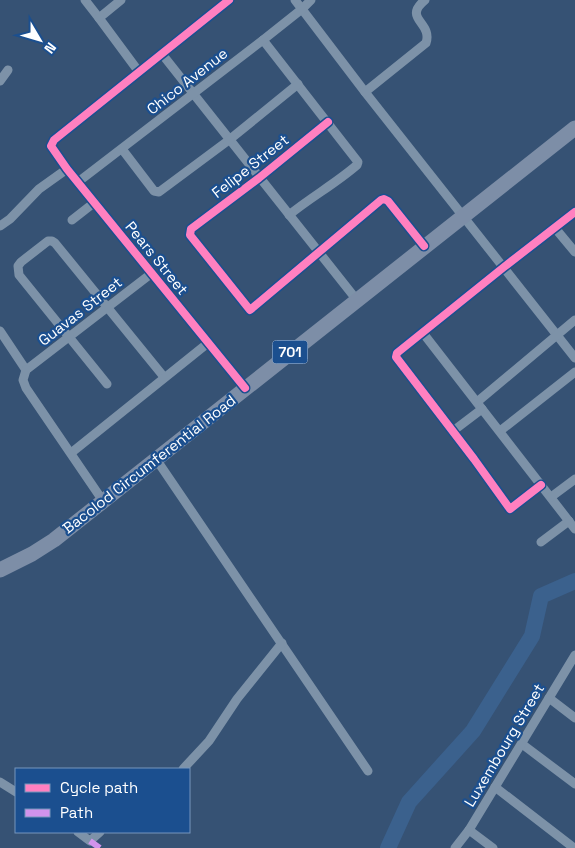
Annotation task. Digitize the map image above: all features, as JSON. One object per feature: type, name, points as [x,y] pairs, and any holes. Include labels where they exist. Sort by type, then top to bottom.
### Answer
[{"type":"main road","name":"Bacolod Circumferential Road","points":[[0,570],[49,543],[575,128]]},
{"type":"street","points":[[84,0],[139,72],[229,0]]},
{"type":"street","points":[[99,18],[121,0]]},
{"type":"street","points":[[294,0],[575,358]]},
{"type":"street","name":"Chico Avenue","points":[[78,182],[263,40],[311,0]]},
{"type":"street","points":[[365,92],[426,43],[427,31],[415,12],[425,0]]},
{"type":"street","points":[[263,40],[358,162],[357,165],[331,186],[308,199],[289,215]]},
{"type":"street","points":[[162,54],[356,299]]},
{"type":"street","points":[[0,81],[8,70]]},
{"type":"street","name":"Pears Street","points":[[139,72],[51,143],[52,149],[245,388]]},
{"type":"street","points":[[122,148],[154,191],[159,192],[229,140],[298,84]]},
{"type":"street","name":"Felipe Street","points":[[318,252],[250,310],[189,232],[328,122]]},
{"type":"street","points":[[0,226],[10,219],[39,189],[67,168]]},
{"type":"street","points":[[318,252],[384,199],[388,201],[424,246]]},
{"type":"street","points":[[72,220],[94,202]]},
{"type":"street","points":[[542,485],[510,509],[396,357],[397,353],[575,212]]},
{"type":"street","points":[[555,228],[575,252]]},
{"type":"street","points":[[107,384],[18,275],[18,266],[21,262],[48,241],[52,241],[164,376]]},
{"type":"street","name":"Guavas Street","points":[[26,370],[152,273]]},
{"type":"street","points":[[453,431],[557,334],[575,320]]},
{"type":"street","points":[[0,332],[26,370],[23,380],[26,388],[103,501]]},
{"type":"street","points":[[423,333],[575,530]]},
{"type":"street","points":[[71,453],[164,376],[208,343]]},
{"type":"street","points":[[500,431],[575,372]]},
{"type":"street","points":[[156,459],[368,771]]},
{"type":"street","points":[[551,498],[575,479]]},
{"type":"street","points":[[542,542],[569,522]]},
{"type":"street","points":[[185,768],[209,741],[237,699],[282,643]]},
{"type":"street","name":"Luxembourg Street","points":[[455,848],[469,830],[575,655]]},
{"type":"street","points":[[549,698],[575,718]]},
{"type":"street","points":[[522,744],[575,784]]},
{"type":"street","points":[[0,782],[15,791]]},
{"type":"street","points":[[495,787],[574,848]]},
{"type":"street","points":[[469,830],[493,848]]},
{"type":"street","points":[[79,833],[89,844],[99,833]]},
{"type":"waterway","points":[[388,848],[409,802],[473,731],[532,636],[541,596],[575,581]]},
{"type":"marked path","points":[[90,841],[100,848]]},
{"type":"cycle path","points":[[229,0],[54,140],[51,146],[67,169],[245,388]]},
{"type":"cycle path","points":[[328,122],[259,178],[191,229],[190,235],[250,310],[381,200],[388,201],[424,246]]},
{"type":"cycle path","points":[[541,485],[510,509],[396,357],[397,353],[575,212]]}]
